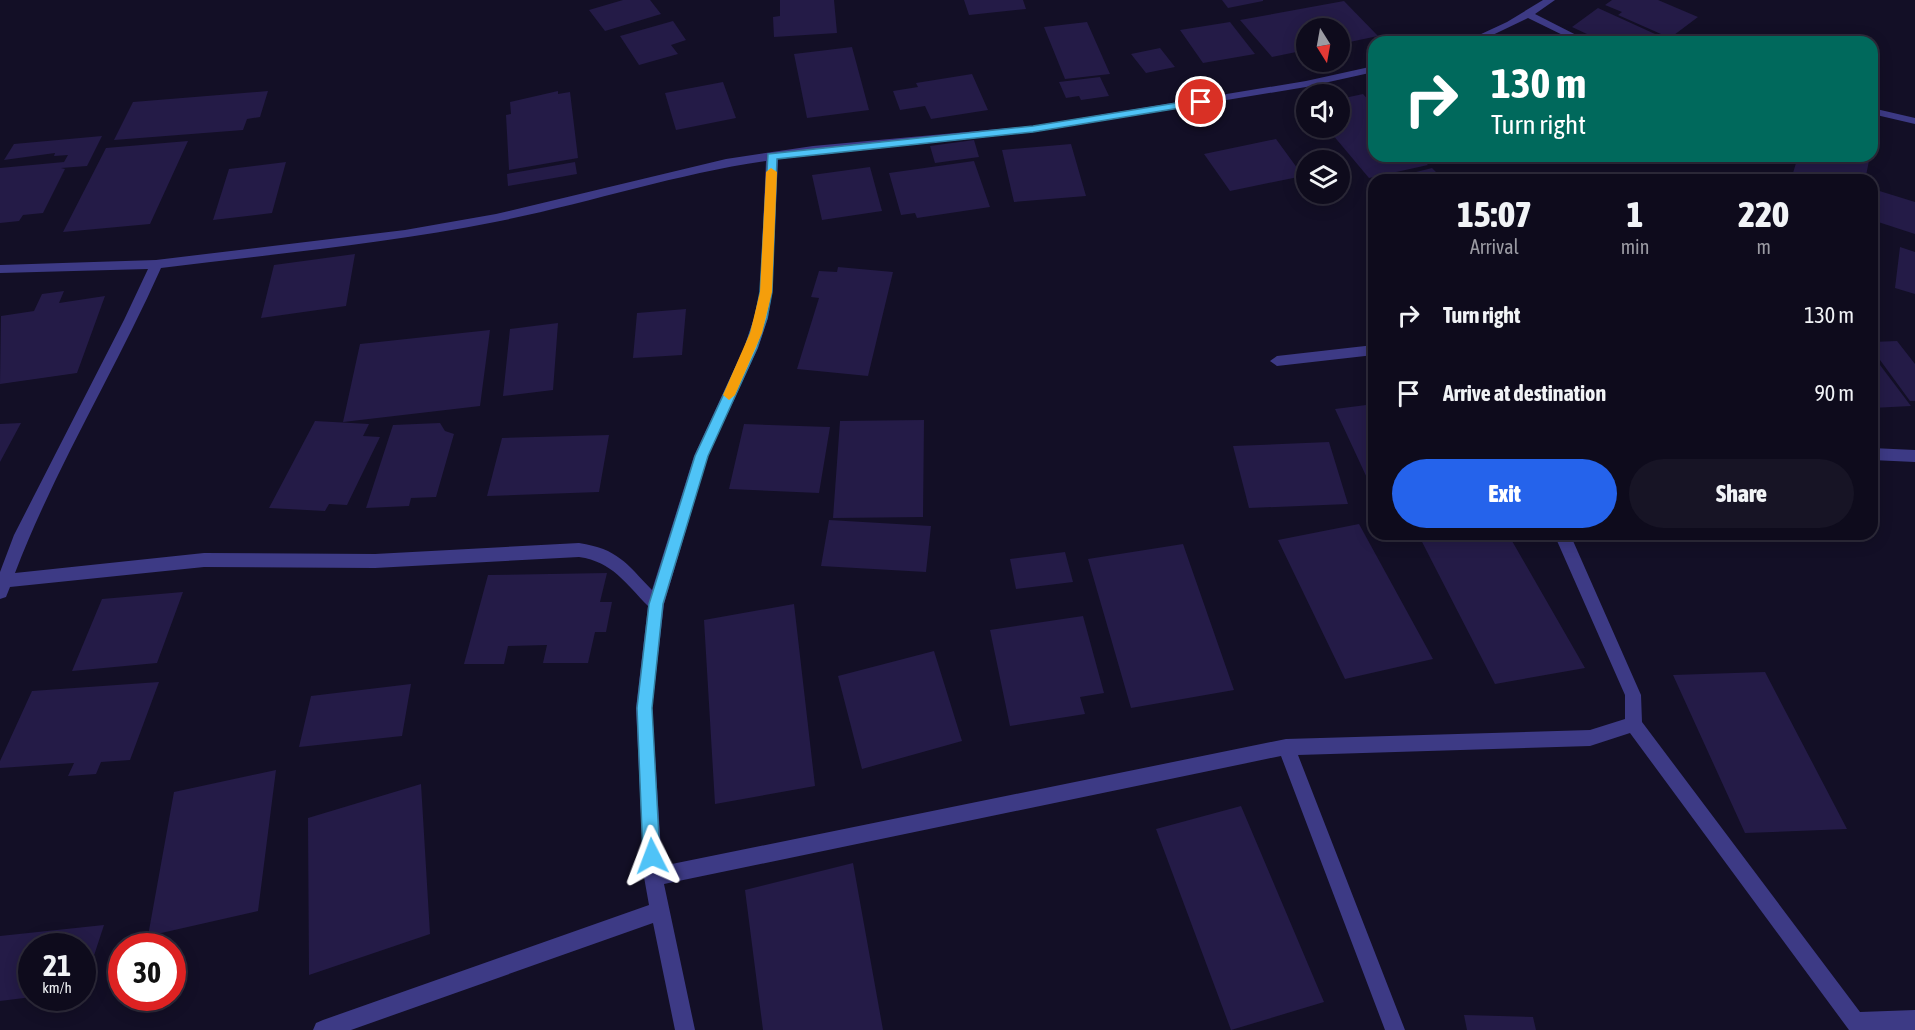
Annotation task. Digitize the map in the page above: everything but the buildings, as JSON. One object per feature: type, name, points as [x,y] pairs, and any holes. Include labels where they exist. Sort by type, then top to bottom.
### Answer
[{"type":"street","points":[[1483,36],[1511,24],[1550,0]]},
{"type":"street","points":[[1527,14],[1573,36]]},
{"type":"street","points":[[0,269],[156,264],[405,234],[496,218],[726,163],[772,156],[1033,129],[1306,84],[1368,70]]},
{"type":"street","points":[[1878,112],[1915,121]]},
{"type":"street","points":[[685,1030],[653,877],[644,708],[656,604],[701,456],[751,348],[761,318],[766,292],[772,156]]},
{"type":"street","points":[[156,264],[126,330],[51,474],[22,535],[2,586],[204,560],[375,561],[579,550],[599,553],[614,561],[656,604]]},
{"type":"street","points":[[1276,361],[1368,351]]},
{"type":"street","points":[[1878,454],[1915,456]]},
{"type":"street","points":[[1565,540],[1633,695],[1633,724],[1859,1026],[1915,1020]]},
{"type":"street","points":[[653,877],[1286,747],[1590,738],[1633,724]]},
{"type":"street","points":[[1286,747],[1395,1030]]},
{"type":"street","points":[[322,1030],[660,911]]},
{"type":"slow traffic","points":[[729,395],[751,348],[761,318],[766,292],[771,172]]},
{"type":"route","points":[[652,856],[644,708],[656,604],[701,456],[751,348],[761,318],[766,292],[772,156],[1033,129],[1201,102]]}]
